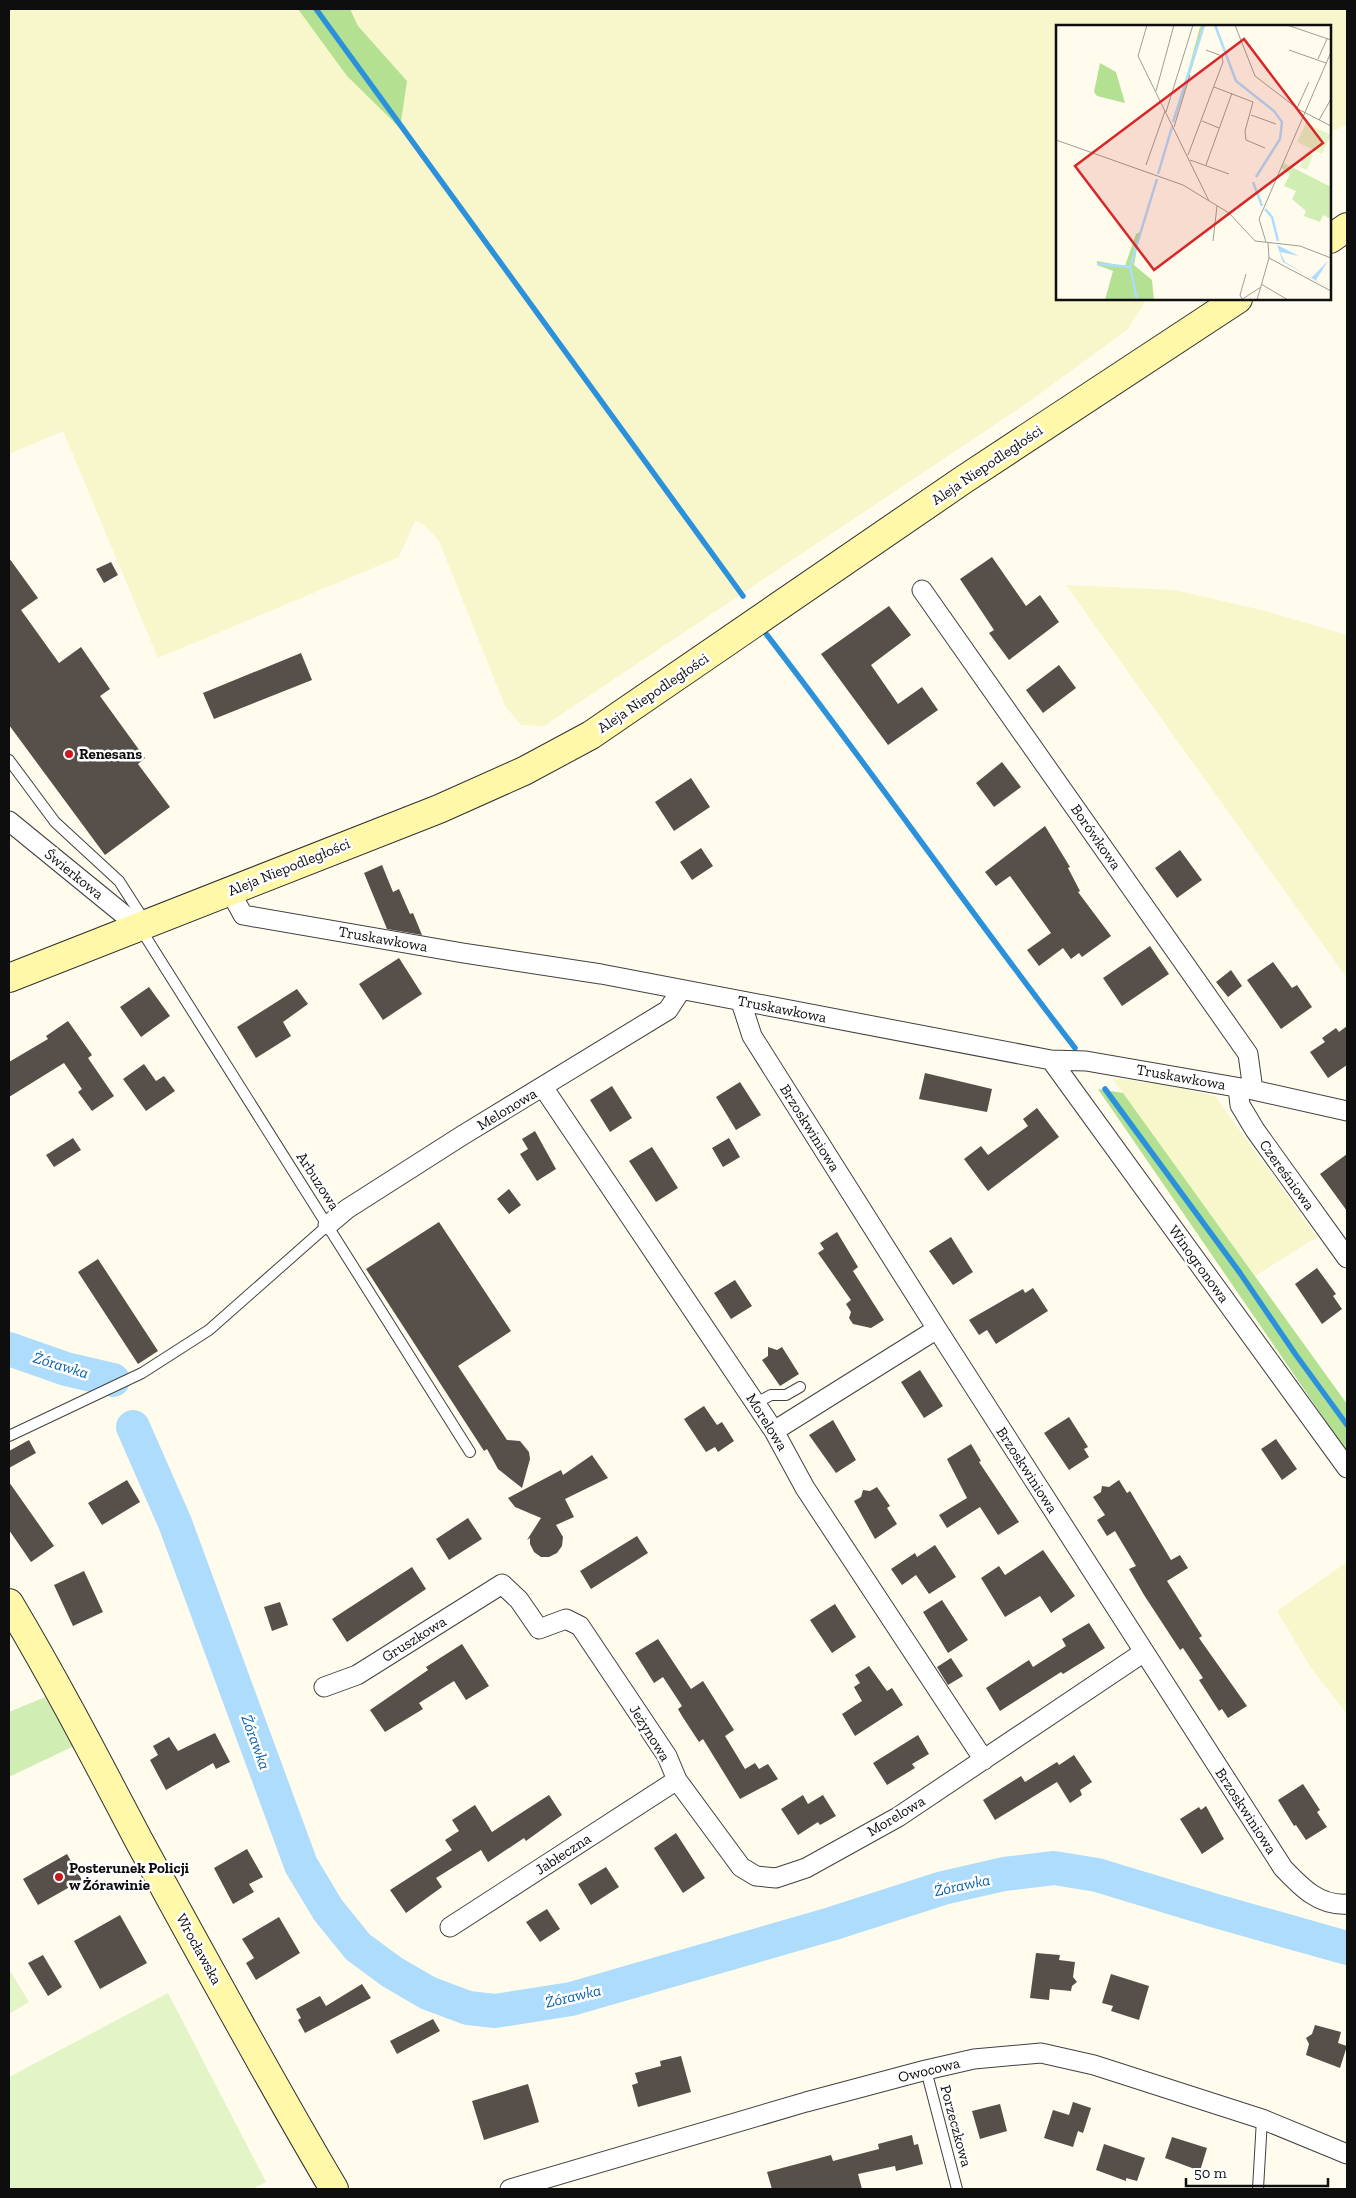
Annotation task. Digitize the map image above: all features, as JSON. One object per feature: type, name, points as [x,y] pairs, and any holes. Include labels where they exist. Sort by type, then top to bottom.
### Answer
[{"type":"street","points":[[1331,238],[1347,227]]},
{"type":"street","name":"Aleja Niepodległości","points":[[9,978],[439,809],[524,771],[591,735],[963,480],[1236,300]]},
{"type":"street","name":"Borówkowa","points":[[922,590],[1248,1054],[1246,1089]]},
{"type":"street","name":"Świerkowa","points":[[9,821],[143,926]]},
{"type":"street","name":"Truskawkowa","points":[[230,891],[243,915],[462,953],[602,974],[1050,1060],[1086,1061],[1246,1089],[1347,1111]]},
{"type":"street","name":"Melonowa","points":[[328,1225],[372,1193],[668,1010],[681,990]]},
{"type":"street","name":"Brzoskwiniowa","points":[[741,1002],[752,1036],[937,1329],[1283,1868],[1311,1894],[1328,1903],[1347,1904]]},
{"type":"street","name":"Winogronowa","points":[[1050,1060],[1347,1468]]},
{"type":"street","name":"Morelowa","points":[[543,1087],[756,1403],[774,1431],[805,1488],[984,1760]]},
{"type":"street","name":"Czereśniowa","points":[[1246,1089],[1240,1105],[1255,1130],[1347,1258]]},
{"type":"street","points":[[774,1431],[937,1329]]},
{"type":"street","name":"Gruszkowa","points":[[324,1687],[357,1675],[502,1584]]},
{"type":"street","name":"Jeżynowa","points":[[502,1584],[519,1600],[539,1629],[566,1619],[580,1626],[667,1756],[677,1780],[741,1867],[756,1876],[776,1878],[806,1868]]},
{"type":"street","name":"Wrocławska","points":[[9,1603],[58,1685],[138,1838],[293,2121],[334,2189]]},
{"type":"street","name":"Morelowa","points":[[806,1868],[898,1817],[1144,1652]]},
{"type":"street","name":"Jabłeczna","points":[[450,1927],[677,1780]]},
{"type":"street","name":"Owocowa","points":[[510,2189],[806,2102],[926,2070],[974,2059],[1041,2053],[1094,2065],[1262,2119],[1347,2154]]},
{"type":"lane","name":"Arbuzowa","points":[[9,760],[55,822],[119,881],[143,926],[470,1452]]},
{"type":"lane","points":[[9,1436],[142,1373],[209,1330],[328,1225]]},
{"type":"lane","points":[[756,1403],[771,1395],[786,1396],[800,1387]]},
{"type":"lane","name":"Porzeczkowa","points":[[926,2070],[957,2189]]},
{"type":"lane","points":[[1258,2189],[1262,2119]]},
{"type":"shaded area","points":[[9,9],[1347,9],[1347,125],[1331,132],[1331,25],[1056,25],[1056,300],[1146,300],[1128,329],[1030,401],[544,726],[521,725],[505,706],[439,541],[423,524],[415,521],[399,557],[158,658],[63,431],[9,454]]},
{"type":"shaded area","points":[[1066,585],[1174,590],[1266,611],[1347,635],[1347,978]]},
{"type":"shaded area","points":[[1112,1078],[1167,1085],[1215,1096],[1317,1237],[1255,1276]]},
{"type":"shaded area","points":[[1347,1562],[1347,1714],[1311,1668],[1277,1611]]},
{"type":"green space","points":[[298,9],[350,9],[358,26],[407,81],[400,128],[347,76]]},
{"type":"green space","points":[[1098,1089],[1123,1093],[1347,1404],[1347,1452]]},
{"type":"green space","points":[[45,1697],[74,1746],[9,1777],[9,1712]]},
{"type":"green space","points":[[9,1969],[29,2002],[9,2014]]},
{"type":"green space","points":[[168,1993],[266,2182],[252,2189],[9,2189],[9,2077]]},
{"type":"building","points":[[992,557],[1026,606],[1040,595],[1059,622],[1009,660],[989,633],[994,630],[960,579]]},
{"type":"building","points":[[9,558],[38,598],[21,610],[59,663],[81,647],[110,689],[100,696],[145,758],[138,764],[170,807],[105,855],[9,725]]},
{"type":"building","points":[[111,562],[118,575],[104,583],[96,569]]},
{"type":"building","points":[[889,606],[911,635],[871,665],[898,704],[922,687],[938,710],[888,745],[821,654]]},
{"type":"building","points":[[301,653],[312,680],[214,719],[203,693]]},
{"type":"building","points":[[1059,665],[1076,688],[1043,713],[1026,690]]},
{"type":"building","points":[[1002,762],[1021,787],[994,807],[976,783]]},
{"type":"building","points":[[691,778],[710,807],[674,831],[655,802]]},
{"type":"building","points":[[1045,826],[1070,867],[1068,868],[1080,891],[1078,892],[1111,936],[1082,957],[1079,953],[1071,959],[1063,948],[1039,966],[1027,950],[1051,933],[1010,876],[996,886],[985,872]]},
{"type":"building","points":[[701,848],[713,866],[692,880],[680,862]]},
{"type":"building","points":[[1180,850],[1202,880],[1177,898],[1155,868]]},
{"type":"building","points":[[382,865],[393,892],[399,889],[410,914],[413,913],[422,935],[387,929],[364,873]]},
{"type":"building","points":[[1150,946],[1169,974],[1122,1006],[1103,978]]},
{"type":"building","points":[[399,958],[422,994],[383,1020],[359,984]]},
{"type":"building","points":[[1273,962],[1292,988],[1297,985],[1312,1007],[1281,1029],[1247,980]]},
{"type":"building","points":[[1231,970],[1242,986],[1228,997],[1216,982]]},
{"type":"building","points":[[149,987],[170,1016],[141,1037],[120,1007]]},
{"type":"building","points":[[297,989],[308,1004],[283,1022],[291,1036],[256,1058],[237,1027]]},
{"type":"building","points":[[68,1021],[92,1055],[88,1058],[114,1096],[92,1111],[78,1092],[82,1089],[64,1063],[9,1097],[9,1062],[48,1039],[46,1036]]},
{"type":"building","points":[[1347,1026],[1347,1065],[1328,1078],[1310,1052],[1325,1042],[1322,1038],[1336,1028],[1339,1032]]},
{"type":"building","points":[[144,1064],[156,1081],[164,1076],[175,1091],[146,1111],[123,1079]]},
{"type":"building","points":[[925,1073],[992,1089],[987,1112],[919,1099]]},
{"type":"building","points":[[740,1082],[761,1115],[736,1130],[716,1097]]},
{"type":"building","points":[[612,1086],[632,1118],[610,1132],[590,1100]]},
{"type":"building","points":[[1037,1108],[1059,1137],[988,1191],[964,1159],[981,1146],[988,1155],[1028,1126],[1023,1119]]},
{"type":"building","points":[[535,1131],[556,1169],[537,1181],[520,1154],[528,1149],[522,1139]]},
{"type":"building","points":[[73,1138],[81,1150],[54,1167],[46,1155]]},
{"type":"building","points":[[729,1138],[740,1157],[723,1167],[712,1148]]},
{"type":"building","points":[[652,1147],[678,1188],[656,1202],[629,1161]]},
{"type":"building","points":[[1347,1154],[1347,1211],[1320,1174]]},
{"type":"building","points":[[509,1189],[521,1205],[509,1214],[497,1199]]},
{"type":"building","points":[[439,1222],[511,1331],[458,1366],[507,1440],[520,1441],[529,1452],[530,1459],[522,1488],[498,1469],[487,1449],[484,1451],[366,1269]]},
{"type":"building","points":[[837,1232],[858,1267],[853,1271],[884,1320],[871,1328],[853,1324],[849,1318],[851,1312],[846,1304],[851,1300],[818,1253],[824,1249],[820,1243]]},
{"type":"building","points":[[951,1237],[973,1272],[953,1285],[929,1251]]},
{"type":"building","points":[[98,1259],[158,1351],[138,1364],[78,1272]]},
{"type":"building","points":[[1317,1268],[1336,1294],[1333,1296],[1342,1309],[1322,1324],[1295,1284]]},
{"type":"building","points":[[735,1280],[752,1306],[731,1319],[714,1293]]},
{"type":"building","points":[[1033,1288],[1048,1311],[996,1344],[987,1330],[979,1335],[969,1320],[1023,1289],[1025,1293]]},
{"type":"building","points":[[768,1347],[777,1350],[782,1347],[799,1374],[780,1386],[762,1360],[768,1356]]},
{"type":"building","points":[[920,1370],[943,1406],[924,1418],[901,1382]]},
{"type":"building","points":[[704,1406],[717,1425],[722,1422],[734,1441],[718,1452],[715,1447],[706,1452],[684,1419]]},
{"type":"building","points":[[1069,1417],[1088,1447],[1084,1449],[1089,1457],[1069,1470],[1044,1433]]},
{"type":"building","points":[[833,1420],[856,1460],[836,1473],[809,1435]]},
{"type":"building","points":[[1276,1439],[1297,1469],[1282,1480],[1261,1449]]},
{"type":"building","points":[[29,1440],[36,1453],[9,1468],[9,1451]]},
{"type":"building","points":[[971,1444],[981,1461],[979,1462],[1019,1522],[998,1535],[980,1507],[947,1528],[939,1515],[967,1498],[947,1459]]},
{"type":"building","points":[[592,1455],[608,1478],[565,1499],[574,1517],[556,1525],[563,1537],[562,1546],[557,1553],[549,1557],[541,1557],[534,1552],[530,1544],[530,1538],[527,1540],[541,1518],[515,1507],[508,1498],[561,1470],[563,1475]]},
{"type":"building","points":[[127,1480],[140,1502],[102,1525],[88,1503]]},
{"type":"building","points":[[1119,1480],[1127,1493],[1130,1491],[1171,1560],[1180,1555],[1188,1568],[1167,1581],[1202,1636],[1199,1638],[1247,1706],[1228,1718],[1222,1709],[1219,1711],[1199,1680],[1203,1678],[1183,1648],[1180,1650],[1144,1595],[1129,1569],[1136,1566],[1115,1531],[1107,1536],[1097,1520],[1105,1515],[1093,1497],[1101,1492],[1102,1486],[1109,1487]]},
{"type":"building","points":[[9,1482],[54,1546],[31,1562],[9,1530]]},
{"type":"building","points":[[877,1487],[890,1506],[887,1508],[897,1524],[875,1539],[854,1501],[861,1497],[863,1490],[870,1491]]},
{"type":"building","points":[[468,1518],[482,1539],[449,1560],[436,1539]]},
{"type":"building","points":[[637,1536],[648,1553],[591,1589],[580,1571]]},
{"type":"building","points":[[935,1545],[956,1577],[929,1594],[916,1575],[902,1585],[891,1569],[915,1553],[917,1557]]},
{"type":"building","points":[[1043,1550],[1075,1596],[1051,1613],[1040,1596],[1005,1617],[981,1578],[999,1566],[1005,1575]]},
{"type":"building","points":[[412,1567],[426,1589],[347,1642],[332,1619]]},
{"type":"building","points":[[84,1571],[103,1612],[73,1626],[54,1585]]},
{"type":"building","points":[[942,1600],[968,1640],[948,1653],[923,1612]]},
{"type":"building","points":[[280,1602],[288,1625],[272,1631],[264,1607]]},
{"type":"building","points":[[835,1604],[856,1637],[832,1653],[810,1620]]},
{"type":"building","points":[[1089,1623],[1105,1648],[1063,1674],[1061,1672],[1000,1711],[986,1688],[1029,1660],[1033,1667],[1066,1646],[1062,1639]]},
{"type":"building","points":[[658,1639],[691,1689],[703,1681],[734,1730],[725,1736],[745,1769],[755,1763],[759,1769],[768,1764],[778,1779],[740,1799],[703,1739],[699,1742],[682,1716],[678,1709],[682,1706],[663,1677],[654,1683],[635,1653]]},
{"type":"building","points":[[462,1644],[489,1686],[466,1700],[454,1681],[419,1703],[423,1709],[385,1732],[370,1710],[428,1670],[426,1667]]},
{"type":"building","points":[[951,1658],[963,1676],[948,1685],[937,1667]]},
{"type":"building","points":[[869,1666],[887,1691],[892,1688],[903,1705],[855,1736],[842,1714],[862,1701],[854,1687],[860,1683],[855,1675]]},
{"type":"building","points":[[215,1733],[230,1762],[216,1769],[213,1763],[166,1790],[150,1760],[158,1755],[153,1746],[169,1737],[178,1751]]},
{"type":"building","points":[[918,1735],[929,1754],[912,1764],[915,1768],[887,1785],[873,1763]]},
{"type":"building","points":[[1074,1755],[1092,1782],[1080,1790],[1082,1795],[1070,1803],[1057,1782],[995,1820],[983,1800],[1021,1776],[1025,1782],[1057,1762],[1059,1765]]},
{"type":"building","points":[[1303,1784],[1320,1810],[1317,1812],[1327,1827],[1306,1840],[1296,1825],[1294,1826],[1278,1800]]},
{"type":"building","points":[[549,1795],[562,1815],[526,1841],[524,1838],[488,1862],[481,1850],[436,1878],[442,1887],[406,1913],[390,1890],[452,1850],[445,1840],[459,1831],[452,1820],[475,1805],[492,1832]]},
{"type":"building","points":[[803,1795],[808,1804],[823,1795],[836,1816],[820,1825],[818,1822],[798,1835],[781,1809]]},
{"type":"building","points":[[1206,1806],[1224,1839],[1202,1854],[1180,1819],[1199,1807],[1201,1810]]},
{"type":"building","points":[[676,1833],[705,1878],[683,1893],[654,1848]]},
{"type":"building","points":[[247,1849],[263,1877],[249,1884],[254,1892],[233,1904],[214,1868]]},
{"type":"building","points":[[67,1854],[82,1880],[38,1905],[23,1879]]},
{"type":"building","points":[[606,1867],[619,1887],[591,1905],[578,1884]]},
{"type":"building","points":[[547,1909],[560,1929],[540,1942],[526,1922]]},
{"type":"building","points":[[120,1915],[147,1963],[100,1989],[74,1941]]},
{"type":"building","points":[[279,1917],[300,1953],[256,1980],[246,1963],[254,1958],[242,1939]]},
{"type":"building","points":[[1036,1953],[1060,1955],[1059,1960],[1075,1962],[1073,1977],[1077,1982],[1072,1986],[1071,1991],[1050,1989],[1049,2000],[1030,1998]]},
{"type":"building","points":[[43,1955],[62,1987],[48,1996],[28,1963]]},
{"type":"building","points":[[1111,1974],[1149,1986],[1139,2020],[1111,2011],[1113,2006],[1102,2003]]},
{"type":"building","points":[[362,1984],[371,1998],[305,2033],[298,2020],[301,2018],[296,2009],[320,1996],[326,2006]]},
{"type":"building","points":[[433,2019],[440,2031],[397,2054],[390,2041]]},
{"type":"building","points":[[1315,2025],[1341,2032],[1338,2043],[1347,2046],[1340,2068],[1306,2055],[1309,2044],[1306,2038],[1312,2034]]},
{"type":"building","points":[[681,2056],[691,2092],[638,2107],[632,2085],[638,2083],[635,2073],[661,2066],[660,2061]]},
{"type":"building","points":[[528,2084],[539,2122],[484,2140],[472,2101]]},
{"type":"building","points":[[1073,2102],[1091,2108],[1083,2133],[1078,2131],[1073,2147],[1044,2138],[1053,2110],[1069,2115]]},
{"type":"building","points":[[1000,2104],[1007,2131],[980,2139],[972,2111]]},
{"type":"building","points":[[912,2135],[914,2145],[918,2144],[923,2164],[896,2171],[895,2166],[858,2174],[862,2189],[772,2189],[767,2172],[831,2155],[833,2161],[879,2149],[878,2144]]},
{"type":"building","points":[[1172,2137],[1207,2148],[1200,2171],[1165,2158]]},
{"type":"building","points":[[1104,2144],[1145,2158],[1137,2181],[1126,2178],[1126,2181],[1096,2170]]},
{"type":"waterway","points":[[316,9],[743,596]]},
{"type":"waterway","points":[[767,635],[1075,1048]]},
{"type":"waterway","points":[[1105,1089],[1240,1273],[1347,1425]]},
{"type":"waterway","name":"Żórawka","points":[[9,1349],[66,1369],[113,1380]]},
{"type":"waterway","name":"Żórawka","points":[[133,1427],[175,1523],[301,1865],[328,1910],[358,1947],[392,1972],[428,1993],[468,2008],[495,2011],[571,1999],[831,1924],[943,1888],[1004,1874],[1054,1868],[1097,1875],[1347,1948]]},
{"type":"place","name":"Renesans","points":[[69,754]]},
{"type":"place","name":"Posterunek Policji w Żórawinie","points":[[59,1877]]}]
